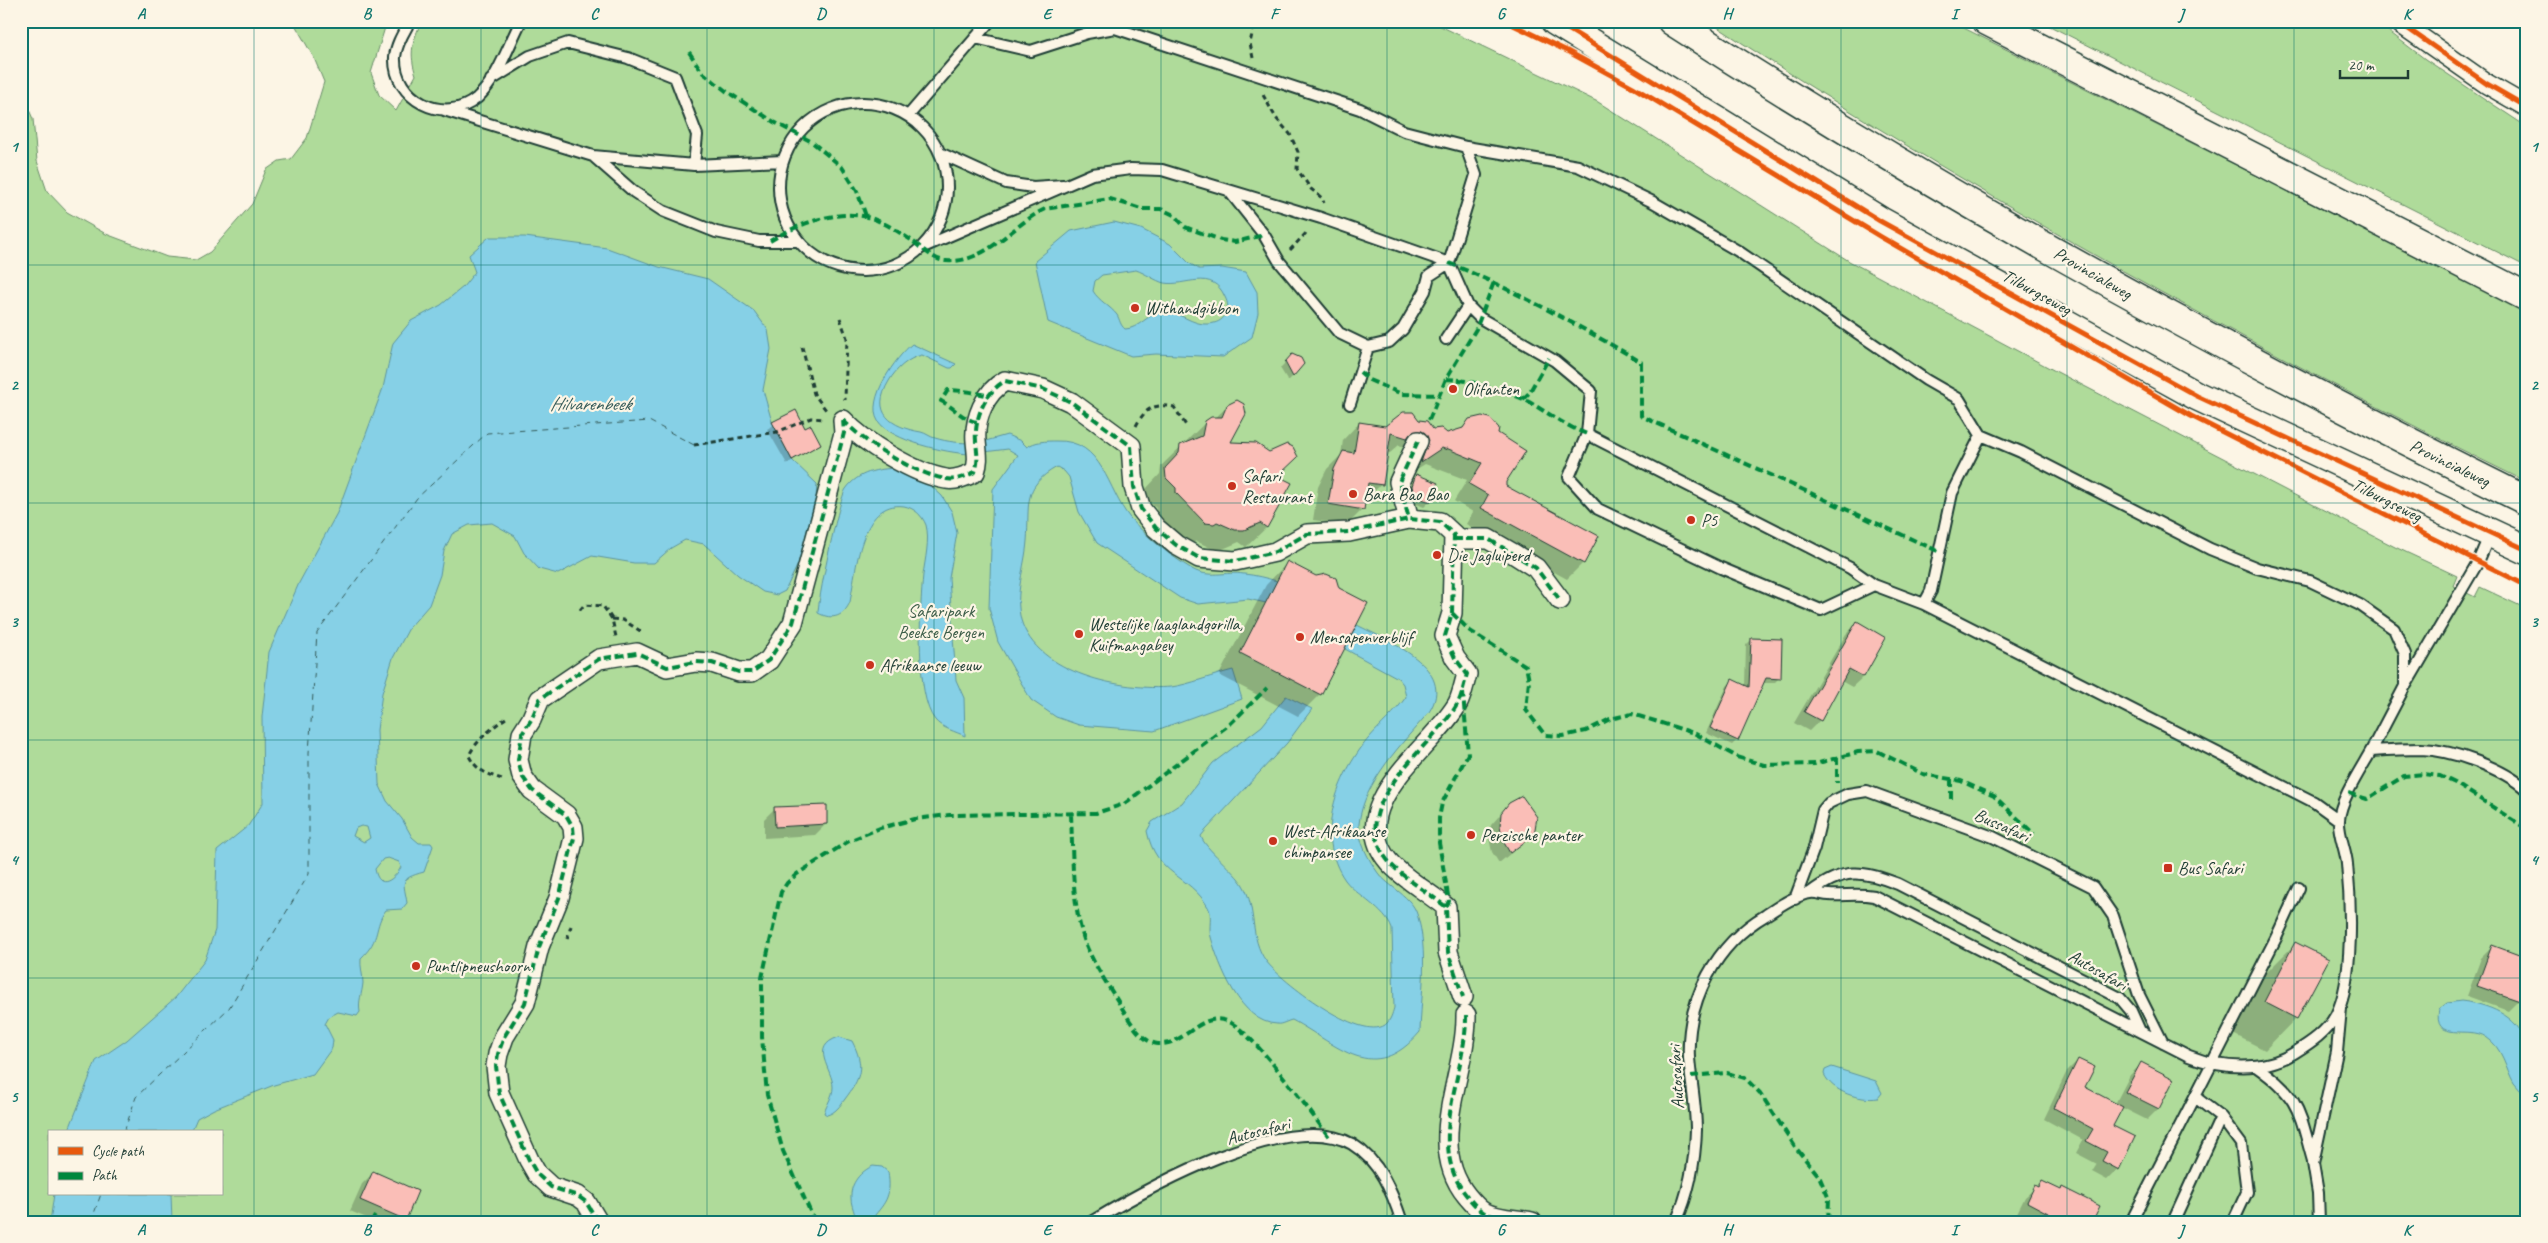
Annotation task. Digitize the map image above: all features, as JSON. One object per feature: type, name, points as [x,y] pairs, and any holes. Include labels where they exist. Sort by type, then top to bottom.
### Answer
[{"type":"main road","name":"Tilburgseweg","points":[[1555,21],[1880,221],[2197,396],[2527,550]]},
{"type":"main road","name":"Provincialeweg","points":[[1672,21],[1919,175],[2195,331],[2412,444],[2527,501]]},
{"type":"main road","points":[[1986,21],[2527,298]]},
{"type":"street","points":[[2397,21],[2487,84],[2527,107]]},
{"type":"street","points":[[843,420],[872,446],[922,471],[946,480],[962,478],[975,472],[979,459],[977,422],[984,402],[996,386],[1005,381],[1043,389],[1071,402],[1130,445],[1134,487],[1141,509],[1156,528],[1176,545],[1199,558],[1236,561],[1275,552],[1307,534],[1349,532],[1409,520],[1440,522],[1454,535],[1452,613],[1445,636],[1455,658],[1467,674],[1458,703],[1391,785],[1379,809],[1375,829],[1388,861],[1446,907],[1448,952],[1465,1006],[1463,1060],[1449,1112],[1451,1167],[1461,1188],[1483,1211],[1507,1219],[1532,1222]]},
{"type":"street","points":[[598,1222],[586,1202],[578,1196],[551,1187],[538,1174],[504,1107],[499,1093],[496,1066],[504,1037],[524,1003],[539,947],[559,898],[574,838],[573,826],[566,815],[532,790],[522,776],[518,760],[522,734],[531,720],[540,699],[599,658],[637,653],[667,667],[704,662],[739,672],[752,672],[769,660],[793,623],[842,442],[843,420]]},
{"type":"street","points":[[1409,520],[1399,482],[1418,441]]},
{"type":"street","points":[[1454,539],[1488,539],[1536,568],[1560,600]]},
{"type":"lane","points":[[410,21],[395,56],[399,80],[405,90],[420,103],[592,156],[694,165],[783,161]]},
{"type":"lane","points":[[491,80],[521,21]]},
{"type":"lane","points":[[908,116],[990,21]]},
{"type":"lane","points":[[1102,21],[1115,28],[1360,109],[1404,131],[1466,147],[1574,165],[1653,202],[1738,251],[1926,380],[1960,399],[1981,435],[2021,452],[2210,549],[2257,568],[2310,581],[2360,605],[2394,629],[2405,654],[2405,686]]},
{"type":"lane","points":[[976,38],[1031,52],[1087,33],[1115,28]]},
{"type":"lane","points":[[444,110],[454,109],[470,102],[491,80],[530,56],[568,43],[628,58],[675,77],[697,135],[694,165]]},
{"type":"lane","points":[[921,248],[936,227],[945,203],[946,170],[940,153],[922,126],[890,107],[870,103],[849,104],[829,110],[811,120],[797,135],[783,161],[779,178],[779,196],[783,213],[798,241],[816,257],[846,269],[867,271],[886,268],[905,260],[921,248],[1092,174],[1131,169],[1162,170],[1321,218],[1449,262],[1468,306],[1488,324],[1555,361],[1591,391],[1587,434],[1569,477],[1598,509],[1721,568],[1821,610],[1874,585]]},
{"type":"lane","points":[[1229,191],[1264,235],[1279,261],[1339,333],[1368,346],[1390,342],[1403,329],[1425,291],[1429,276],[1449,262],[1476,175],[1466,147]]},
{"type":"lane","points":[[940,153],[1006,183],[1032,187],[1072,184]]},
{"type":"lane","points":[[592,156],[634,192],[663,212],[716,232],[759,241],[798,241]]},
{"type":"lane","points":[[1446,339],[1468,306]]},
{"type":"lane","points":[[1350,404],[1368,346]]},
{"type":"lane","points":[[1587,434],[1850,568],[1874,585],[1924,604],[2314,802],[2339,820]]},
{"type":"lane","points":[[1924,604],[1933,582],[1952,493],[1981,435]]},
{"type":"lane","points":[[2313,1163],[2337,1052],[2351,905],[2347,862],[2339,820],[2343,805],[2405,686],[2478,562],[2491,534]]},
{"type":"lane","points":[[2371,751],[2422,749],[2454,755],[2482,764],[2516,780],[2527,790]]},
{"type":"lane","name":"Bussafari","points":[[1794,899],[1814,848],[1823,810],[1829,803],[1848,794],[1867,791],[1993,836],[2093,887],[2113,916],[2139,995],[2163,1042]]},
{"type":"lane","name":"Autosafari","points":[[1676,1222],[1690,1181],[1695,1142],[1694,1102],[1689,1056],[1696,1001],[1705,979],[1725,950],[1760,918],[1810,892],[1829,879],[1854,874],[1874,876],[1898,884],[2120,998],[2131,1011],[2140,1031]]},
{"type":"lane","points":[[2130,1222],[2276,938],[2299,888]]},
{"type":"lane","name":"Autosafari","points":[[1810,892],[1830,896],[1856,893],[1882,899],[2140,1031],[2211,1064],[2257,1066],[2286,1058],[2317,1038],[2336,1015],[2342,997]]},
{"type":"lane","points":[[2257,1066],[2283,1086],[2293,1098],[2313,1163],[2318,1193],[2319,1222]]},
{"type":"lane","points":[[2195,1097],[2221,1117],[2241,1144],[2247,1192],[2233,1222]]},
{"type":"lane","points":[[2173,1222],[2221,1117]]},
{"type":"lane","name":"Autosafari","points":[[1091,1222],[1170,1179],[1226,1155],[1273,1140],[1318,1136],[1342,1140],[1367,1155],[1389,1185],[1402,1222]]},
{"type":"path","points":[[1255,21],[1250,43],[1261,91],[1276,118],[1290,134],[1298,152],[1297,170],[1310,190],[1322,198],[1325,210],[1321,218],[1279,261]]},
{"type":"path","points":[[840,318],[847,338],[843,420]]},
{"type":"path","points":[[802,347],[814,394],[827,411],[843,420]]},
{"type":"path","points":[[1130,445],[1141,416],[1149,408],[1161,405],[1174,407],[1187,427]]},
{"type":"path","points":[[694,445],[777,432],[811,418],[843,420]]},
{"type":"path","points":[[580,610],[584,605],[597,605],[608,611],[619,643],[620,654]]},
{"type":"green space","name":"Safaripark Beekse Bergen","points":[[293,21],[387,21],[371,73],[379,95],[396,111],[416,75],[412,54],[416,35],[422,21],[1430,21],[1598,102],[1849,261],[2057,372],[2395,547],[2457,576],[2453,586],[2475,597],[2480,587],[2527,609],[2527,1222],[21,1222],[21,91],[33,119],[37,161],[47,191],[67,212],[106,234],[167,257],[196,260],[210,252],[252,204],[266,170],[279,161],[291,159],[307,138],[324,82],[314,58]]},
{"type":"green space","points":[[1708,21],[1950,21],[2527,312],[2527,482],[2318,376],[2110,264],[1907,145]]},
{"type":"green space","points":[[2040,21],[2375,21],[2425,59],[2527,127],[2527,267]]},
{"type":"water","points":[[1114,222],[1141,229],[1170,244],[1189,263],[1199,269],[1222,268],[1246,272],[1257,292],[1258,313],[1252,337],[1223,357],[1156,354],[1131,356],[1048,322],[1035,261],[1071,231]],"holes":[[[1136,270],[1164,283],[1172,284],[1198,280],[1206,280],[1213,283],[1220,288],[1226,299],[1228,306],[1224,317],[1214,323],[1203,324],[1174,313],[1162,312],[1125,329],[1117,315],[1093,291],[1095,281],[1102,275]]]},
{"type":"water","name":"Hilvarenbeek","points":[[489,237],[525,237],[607,248],[659,267],[708,279],[754,311],[768,330],[771,349],[763,390],[772,422],[792,460],[817,484],[816,498],[798,564],[785,591],[777,595],[763,592],[738,575],[704,544],[685,540],[671,548],[654,563],[634,563],[592,556],[558,574],[539,569],[524,553],[515,536],[492,523],[469,525],[452,534],[444,551],[440,575],[429,605],[409,628],[393,658],[382,693],[377,730],[379,784],[387,801],[402,819],[412,837],[419,843],[431,843],[433,846],[424,872],[406,879],[404,886],[407,903],[402,909],[386,910],[382,916],[375,939],[361,958],[363,983],[360,1012],[357,1016],[338,1012],[329,1017],[325,1024],[333,1040],[332,1048],[313,1074],[274,1085],[214,1109],[197,1118],[192,1130],[69,1130],[96,1061],[127,1040],[176,997],[205,960],[215,930],[217,851],[248,826],[263,803],[262,717],[269,652],[299,583],[337,513],[383,388],[393,343],[411,321],[441,305],[463,287],[475,272],[469,255]],"holes":[[[361,826],[367,827],[370,838],[364,842],[353,836],[356,828]],[[388,858],[399,862],[401,867],[395,876],[387,881],[383,882],[380,880],[375,869],[383,859]]]},
{"type":"water","points":[[912,344],[956,364],[949,368],[922,355],[907,361],[895,372],[889,381],[884,392],[883,410],[893,422],[910,430],[945,440],[974,443],[970,454],[920,445],[895,434],[878,421],[875,412],[876,402],[884,379],[905,350]]},
{"type":"water","points":[[1007,435],[1021,441],[1027,447],[1037,442],[1056,441],[1072,443],[1084,448],[1102,468],[1122,507],[1130,518],[1159,546],[1192,569],[1205,574],[1237,573],[1277,581],[1266,603],[1248,599],[1198,604],[1180,598],[1097,543],[1079,512],[1069,477],[1057,467],[1045,474],[1032,490],[1028,507],[1027,541],[1019,610],[1021,620],[1030,639],[1044,654],[1063,666],[1107,682],[1130,686],[1171,687],[1233,670],[1242,699],[1154,731],[1079,725],[1056,717],[1031,700],[998,642],[989,608],[993,489],[1018,455],[1008,449],[984,452],[982,442]]},
{"type":"water","points":[[897,468],[902,474],[918,478],[930,485],[942,496],[952,512],[957,533],[949,578],[956,680],[964,698],[965,736],[945,728],[935,720],[924,692],[920,629],[923,575],[928,537],[926,525],[917,512],[904,506],[889,507],[878,514],[869,526],[863,540],[848,607],[841,614],[833,617],[818,613],[829,549],[846,489],[862,475],[882,469]]},
{"type":"water","points":[[1357,625],[1416,658],[1427,669],[1434,682],[1436,696],[1429,712],[1396,750],[1376,778],[1362,808],[1359,824],[1362,844],[1378,873],[1405,897],[1414,908],[1421,928],[1423,943],[1420,1032],[1403,1048],[1387,1057],[1371,1059],[1356,1056],[1341,1049],[1292,1020],[1279,1024],[1264,1021],[1242,1004],[1226,977],[1215,949],[1210,933],[1208,907],[1192,888],[1165,866],[1151,846],[1147,831],[1152,822],[1182,803],[1213,763],[1262,726],[1286,696],[1312,709],[1287,743],[1201,836],[1208,847],[1243,885],[1250,903],[1257,943],[1266,961],[1274,970],[1304,995],[1340,1017],[1358,1025],[1373,1028],[1385,1025],[1391,1017],[1394,1008],[1392,929],[1384,915],[1345,880],[1336,863],[1331,845],[1330,826],[1333,807],[1347,770],[1368,739],[1406,697],[1403,684],[1398,678],[1345,649]]},
{"type":"water","points":[[2461,1001],[2491,1008],[2509,1018],[2522,1033],[2528,1055],[2527,1098],[2514,1083],[2500,1052],[2492,1041],[2479,1034],[2454,1032],[2446,1030],[2441,1026],[2438,1020],[2439,1009],[2447,1003]]},
{"type":"water","points":[[839,1037],[852,1041],[859,1058],[859,1072],[855,1085],[843,1102],[835,1111],[827,1115],[824,1113],[833,1087],[823,1052],[825,1046],[830,1041]]},
{"type":"water","points":[[1832,1067],[1876,1081],[1882,1093],[1878,1098],[1871,1099],[1847,1094],[1833,1086],[1824,1074],[1825,1070]]},
{"type":"water","points":[[873,1166],[882,1167],[888,1172],[888,1194],[883,1205],[869,1222],[855,1222],[851,1201],[852,1187],[864,1171]]},
{"type":"water","points":[[54,1196],[171,1196],[172,1222],[50,1222]]},
{"type":"building","points":[[1292,354],[1301,358],[1304,364],[1293,377],[1285,362]]},
{"type":"building","name":"Safari Restaurant","points":[[1237,400],[1244,404],[1246,414],[1231,442],[1256,443],[1269,452],[1287,444],[1293,447],[1298,457],[1278,476],[1292,483],[1267,528],[1260,523],[1244,530],[1235,530],[1217,522],[1214,524],[1205,523],[1176,493],[1176,488],[1166,478],[1165,468],[1179,453],[1180,445],[1202,436],[1205,421],[1211,417],[1222,417],[1227,405]]},
{"type":"building","points":[[796,410],[805,428],[811,425],[821,444],[792,460],[772,422]]},
{"type":"building","points":[[1403,412],[1413,412],[1419,420],[1427,421],[1433,429],[1441,428],[1447,433],[1463,428],[1469,419],[1482,416],[1490,418],[1499,428],[1498,433],[1526,451],[1506,482],[1506,486],[1599,536],[1584,564],[1481,508],[1488,495],[1469,484],[1482,463],[1446,448],[1447,450],[1442,448],[1421,462],[1429,440],[1422,431],[1412,432],[1407,438],[1391,433],[1383,485],[1368,483],[1364,510],[1328,504],[1334,469],[1343,451],[1354,453],[1359,422],[1385,426]]},
{"type":"building","points":[[1416,474],[1438,483],[1430,502],[1414,496],[1412,486]]},
{"type":"building","name":"Mensapenverblijf","points":[[1287,561],[1316,576],[1326,574],[1336,578],[1339,588],[1368,603],[1321,695],[1240,653]]},
{"type":"building","points":[[1857,621],[1886,638],[1864,677],[1849,669],[1821,721],[1804,712]]},
{"type":"building","points":[[1751,638],[1782,639],[1781,679],[1766,678],[1738,741],[1710,728],[1732,679],[1749,687]]},
{"type":"building","points":[[1522,796],[1537,817],[1534,835],[1510,853],[1503,841],[1500,826],[1501,813],[1509,803]]},
{"type":"building","points":[[827,805],[827,824],[775,827],[774,807]]},
{"type":"building","points":[[2295,942],[2329,959],[2297,1019],[2264,1002]]},
{"type":"building","points":[[2492,945],[2527,958],[2527,982],[2520,1001],[2477,986]]},
{"type":"building","points":[[2078,1059],[2095,1067],[2085,1087],[2123,1107],[2113,1126],[2135,1137],[2119,1170],[2102,1161],[2107,1152],[2086,1141],[2093,1129],[2054,1108]]},
{"type":"building","points":[[2141,1062],[2174,1079],[2159,1109],[2125,1092]]},
{"type":"building","points":[[373,1171],[418,1191],[406,1220],[360,1200]]},
{"type":"building","points":[[2042,1181],[2061,1190],[2062,1187],[2100,1206],[2092,1222],[2065,1222],[2027,1202],[2035,1185],[2039,1187]]},
{"type":"ferry route","points":[[125,1130],[136,1097],[229,1008],[309,874],[309,753],[317,633],[417,498],[487,433],[649,421],[694,445]]},
{"type":"ferry route","points":[[91,1222],[100,1196]]},
{"type":"marked path","points":[[689,52],[702,72],[726,91],[774,122],[812,142],[842,167],[857,191],[866,216]]},
{"type":"marked path","points":[[770,241],[792,229],[817,220],[842,215],[855,215],[867,217],[884,224],[911,240],[937,259],[946,261],[960,260],[986,250],[1045,209],[1110,199],[1141,209],[1161,209],[1174,215],[1185,227],[1221,240],[1235,242],[1264,235]]},
{"type":"marked path","points":[[1449,263],[1546,309],[1641,362],[1641,416],[1940,552]]},
{"type":"marked path","points":[[1429,420],[1446,379],[1476,329],[1494,282]]},
{"type":"marked path","points":[[1523,399],[1529,393],[1549,358]]},
{"type":"marked path","points":[[1360,372],[1369,380],[1402,394],[1439,395]]},
{"type":"marked path","points":[[1446,379],[1474,383],[1523,399],[1570,427],[1587,434]]},
{"type":"marked path","points":[[843,420],[864,438],[905,464],[934,476],[946,479],[961,478],[975,472],[977,424],[982,407],[992,392],[1005,381],[1043,389],[1071,402],[1131,446],[1134,487],[1141,509],[1156,528],[1176,545],[1199,558],[1235,561],[1275,552],[1307,534],[1349,532],[1409,519]]},
{"type":"marked path","points":[[977,422],[972,421],[941,401],[948,390],[989,396]]},
{"type":"marked path","points":[[598,1222],[586,1202],[578,1196],[551,1187],[537,1174],[499,1093],[496,1066],[498,1054],[504,1037],[525,1003],[539,947],[559,898],[574,838],[573,827],[566,815],[532,790],[522,776],[518,760],[522,734],[531,720],[540,699],[599,659],[637,653],[667,667],[696,662],[712,663],[739,672],[752,672],[769,660],[793,623],[844,433],[843,420]]},
{"type":"marked path","points":[[1418,441],[1399,482],[1409,519],[1440,522],[1454,535],[1452,613],[1445,636],[1455,658],[1467,674],[1458,703],[1446,720],[1396,778],[1383,798],[1376,819],[1377,841],[1389,862],[1395,868],[1446,907],[1448,952],[1463,997]]},
{"type":"marked path","points":[[1454,539],[1488,539],[1536,568],[1560,600]]},
{"type":"marked path","points":[[1452,613],[1470,631],[1526,666],[1529,681],[1526,710],[1545,735],[1563,736],[1586,731],[1610,719],[1632,714],[1694,733],[1737,757],[1764,765],[1815,764],[1858,752],[1877,751],[1923,774],[1961,781],[1994,796],[2034,834]]},
{"type":"marked path","points":[[815,1222],[783,1151],[767,1095],[762,1037],[762,978],[781,892],[787,883],[797,874],[849,841],[880,828],[915,819],[949,815],[1096,813],[1124,804],[1230,724],[1267,688]]},
{"type":"marked path","points":[[1446,907],[1449,901],[1439,843],[1439,818],[1442,803],[1468,754],[1463,693]]},
{"type":"marked path","points":[[1837,757],[1837,783]]},
{"type":"marked path","points":[[2349,793],[2367,799],[2404,776],[2424,774],[2440,776],[2455,783],[2527,829]]},
{"type":"marked path","points":[[1951,779],[1951,801]]},
{"type":"marked path","points":[[1071,814],[1075,897],[1081,930],[1094,961],[1137,1030],[1146,1039],[1158,1044],[1176,1040],[1200,1024],[1217,1019],[1227,1021],[1238,1027],[1265,1055],[1329,1137]]},
{"type":"marked path","points":[[1466,1015],[1465,1038],[1448,1131],[1449,1154],[1455,1176],[1467,1196],[1483,1212],[1501,1218],[1532,1222]]},
{"type":"marked path","points":[[1691,1076],[1727,1073],[1745,1078],[1760,1093],[1796,1148],[1819,1176],[1829,1199],[1828,1222]]},
{"type":"marked path","points":[[372,1222],[375,1216]]},
{"type":"cycle path","points":[[1505,21],[1567,51],[1633,87],[1881,237],[2191,416],[2527,586]]},
{"type":"cycle path","points":[[1555,21],[1880,221],[2197,396],[2527,550]]},
{"type":"cycle path","points":[[2397,21],[2487,84],[2527,107]]},
{"type":"place","name":"Withandgibbon","points":[[1135,308]]},
{"type":"place","name":"Olifanten","points":[[1453,389]]},
{"type":"place","name":"Safari Restaurant","points":[[1232,486]]},
{"type":"place","name":"Bara Bao Bao","points":[[1353,494]]},
{"type":"place","name":"P5","points":[[1691,520]]},
{"type":"place","name":"Die Jagluiperd","points":[[1437,555]]},
{"type":"place","name":"Westelijke laaglandgorilla, Kuifmangabey","points":[[1079,634]]},
{"type":"place","name":"Mensapenverblijf","points":[[1300,637]]},
{"type":"place","name":"Afrikaanse leeuw","points":[[870,665]]},
{"type":"place","name":"Perzische panter","points":[[1471,835]]},
{"type":"place","name":"West-Afrikaanse chimpansee","points":[[1273,841]]},
{"type":"place","name":"Bus Safari","points":[[2168,868]]},
{"type":"place","name":"Puntlipneushoorn","points":[[416,966]]}]
